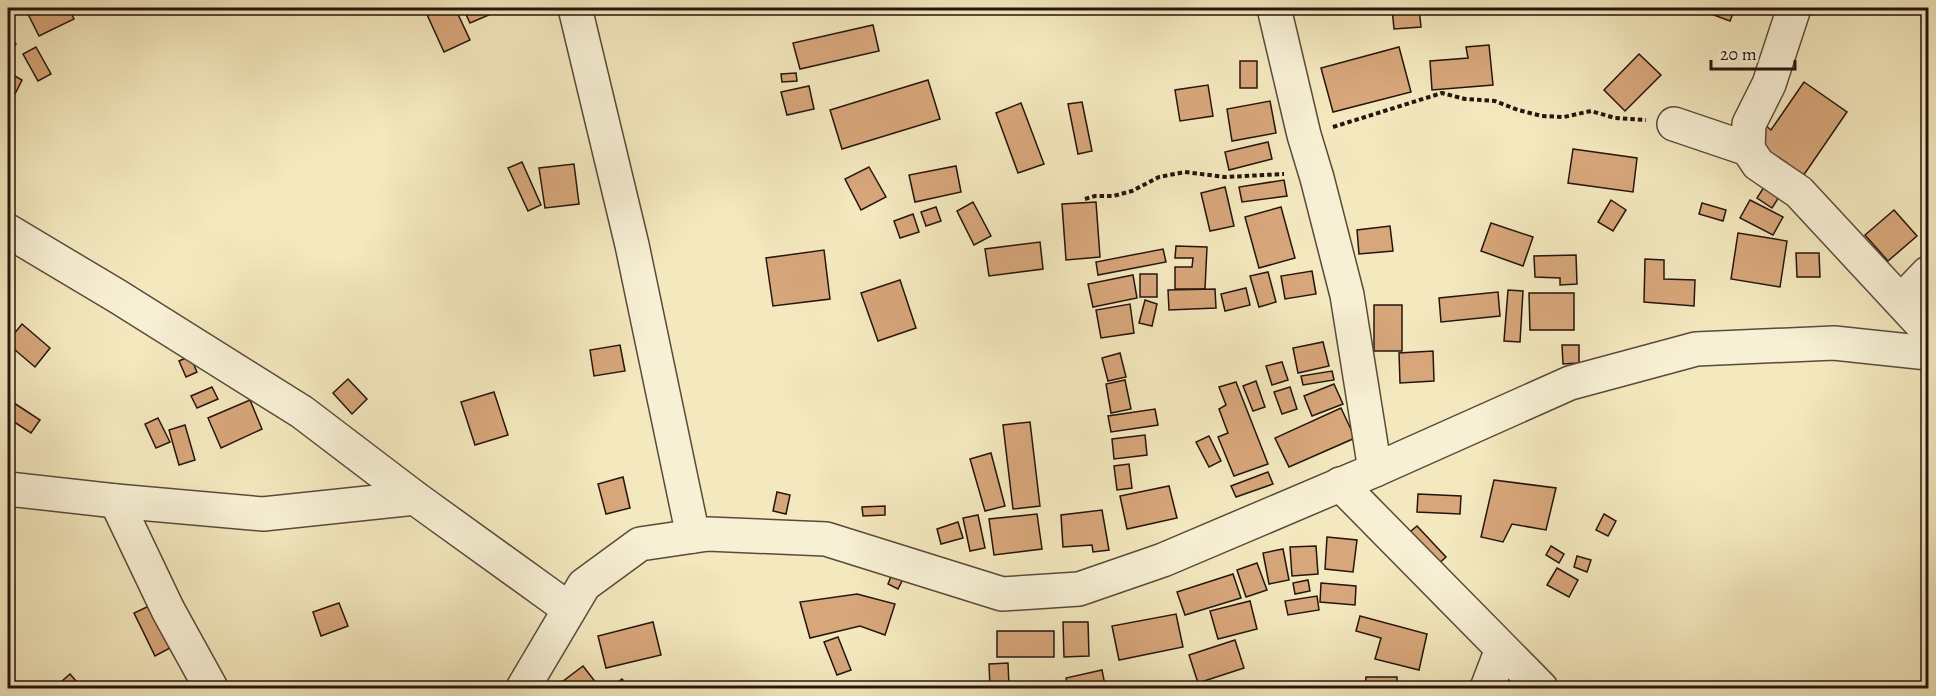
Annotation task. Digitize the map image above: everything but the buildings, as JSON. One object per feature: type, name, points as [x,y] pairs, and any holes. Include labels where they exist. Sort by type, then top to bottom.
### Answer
[{"type":"street","points":[[575,8],[632,245],[693,536]]},
{"type":"street","points":[[1274,8],[1304,135],[1347,296],[1375,470]]},
{"type":"street","points":[[1794,8],[1768,84],[1749,124],[1748,149],[1758,164],[1799,192],[1832,230],[1902,300],[1929,331]]},
{"type":"street","points":[[1674,124],[1748,149]]},
{"type":"street","points":[[8,231],[303,412],[415,498],[569,609]]},
{"type":"street","points":[[1902,300],[1929,273]]},
{"type":"street","points":[[523,688],[584,585],[640,544],[708,534],[826,539],[1002,594],[1079,589],[1163,560],[1375,470],[1570,383],[1696,349],[1834,343],[1929,353]]},
{"type":"street","points":[[1340,484],[1540,688]]},
{"type":"street","points":[[8,489],[263,514],[415,498]]},
{"type":"street","points":[[116,501],[168,610],[211,688]]},
{"type":"street","points":[[1487,688],[1502,649]]},
{"type":"path","points":[[1304,135],[1442,93],[1465,99],[1495,101],[1542,116],[1564,117],[1591,111],[1615,118],[1674,124]]},
{"type":"path","points":[[1084,199],[1095,196],[1113,196],[1132,191],[1159,177],[1185,172],[1225,177],[1286,173],[1317,178]]}]
